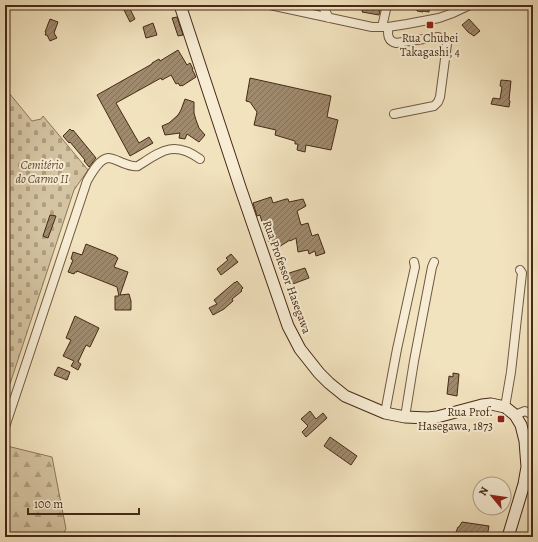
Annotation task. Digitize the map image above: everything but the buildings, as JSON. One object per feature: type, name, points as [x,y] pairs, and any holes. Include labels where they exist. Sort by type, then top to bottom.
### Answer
[{"type":"street","name":"Rua Professor Hasegawa","points":[[180,5],[288,326],[300,349],[328,383],[345,396],[385,413],[405,417],[428,418],[491,404],[505,408],[515,415]]},
{"type":"street","points":[[270,5],[372,27],[385,27],[439,18],[454,9],[470,5]]},
{"type":"street","points":[[322,5],[329,18]]},
{"type":"street","points":[[387,5],[385,27],[392,42],[396,43],[438,37],[445,39],[447,44],[440,97],[438,102],[434,106],[394,114]]},
{"type":"street","points":[[5,427],[87,181],[94,170],[106,158],[112,158],[128,165],[138,166],[161,151],[173,149],[180,149],[200,159]]},
{"type":"street","points":[[385,413],[415,267],[414,262]]},
{"type":"street","points":[[405,417],[414,361],[434,262]]},
{"type":"street","points":[[505,408],[511,372],[522,273],[520,270]]},
{"type":"street","points":[[508,537],[524,484],[527,467],[525,441],[521,425],[515,415],[525,412],[533,415]]},
{"type":"green space","name":"Cemitério do Carmo II","points":[[5,88],[32,121],[41,119],[43,116],[88,170],[74,190],[5,399]]},
{"type":"green space","points":[[7,446],[52,457],[66,529],[61,537],[5,537],[5,452]]},
{"type":"place","name":"Rua Chubei Takagashi, 4","points":[[430,25]]},
{"type":"place","name":"Rua Prof. Hasegawa, 1873","points":[[501,419]]}]
